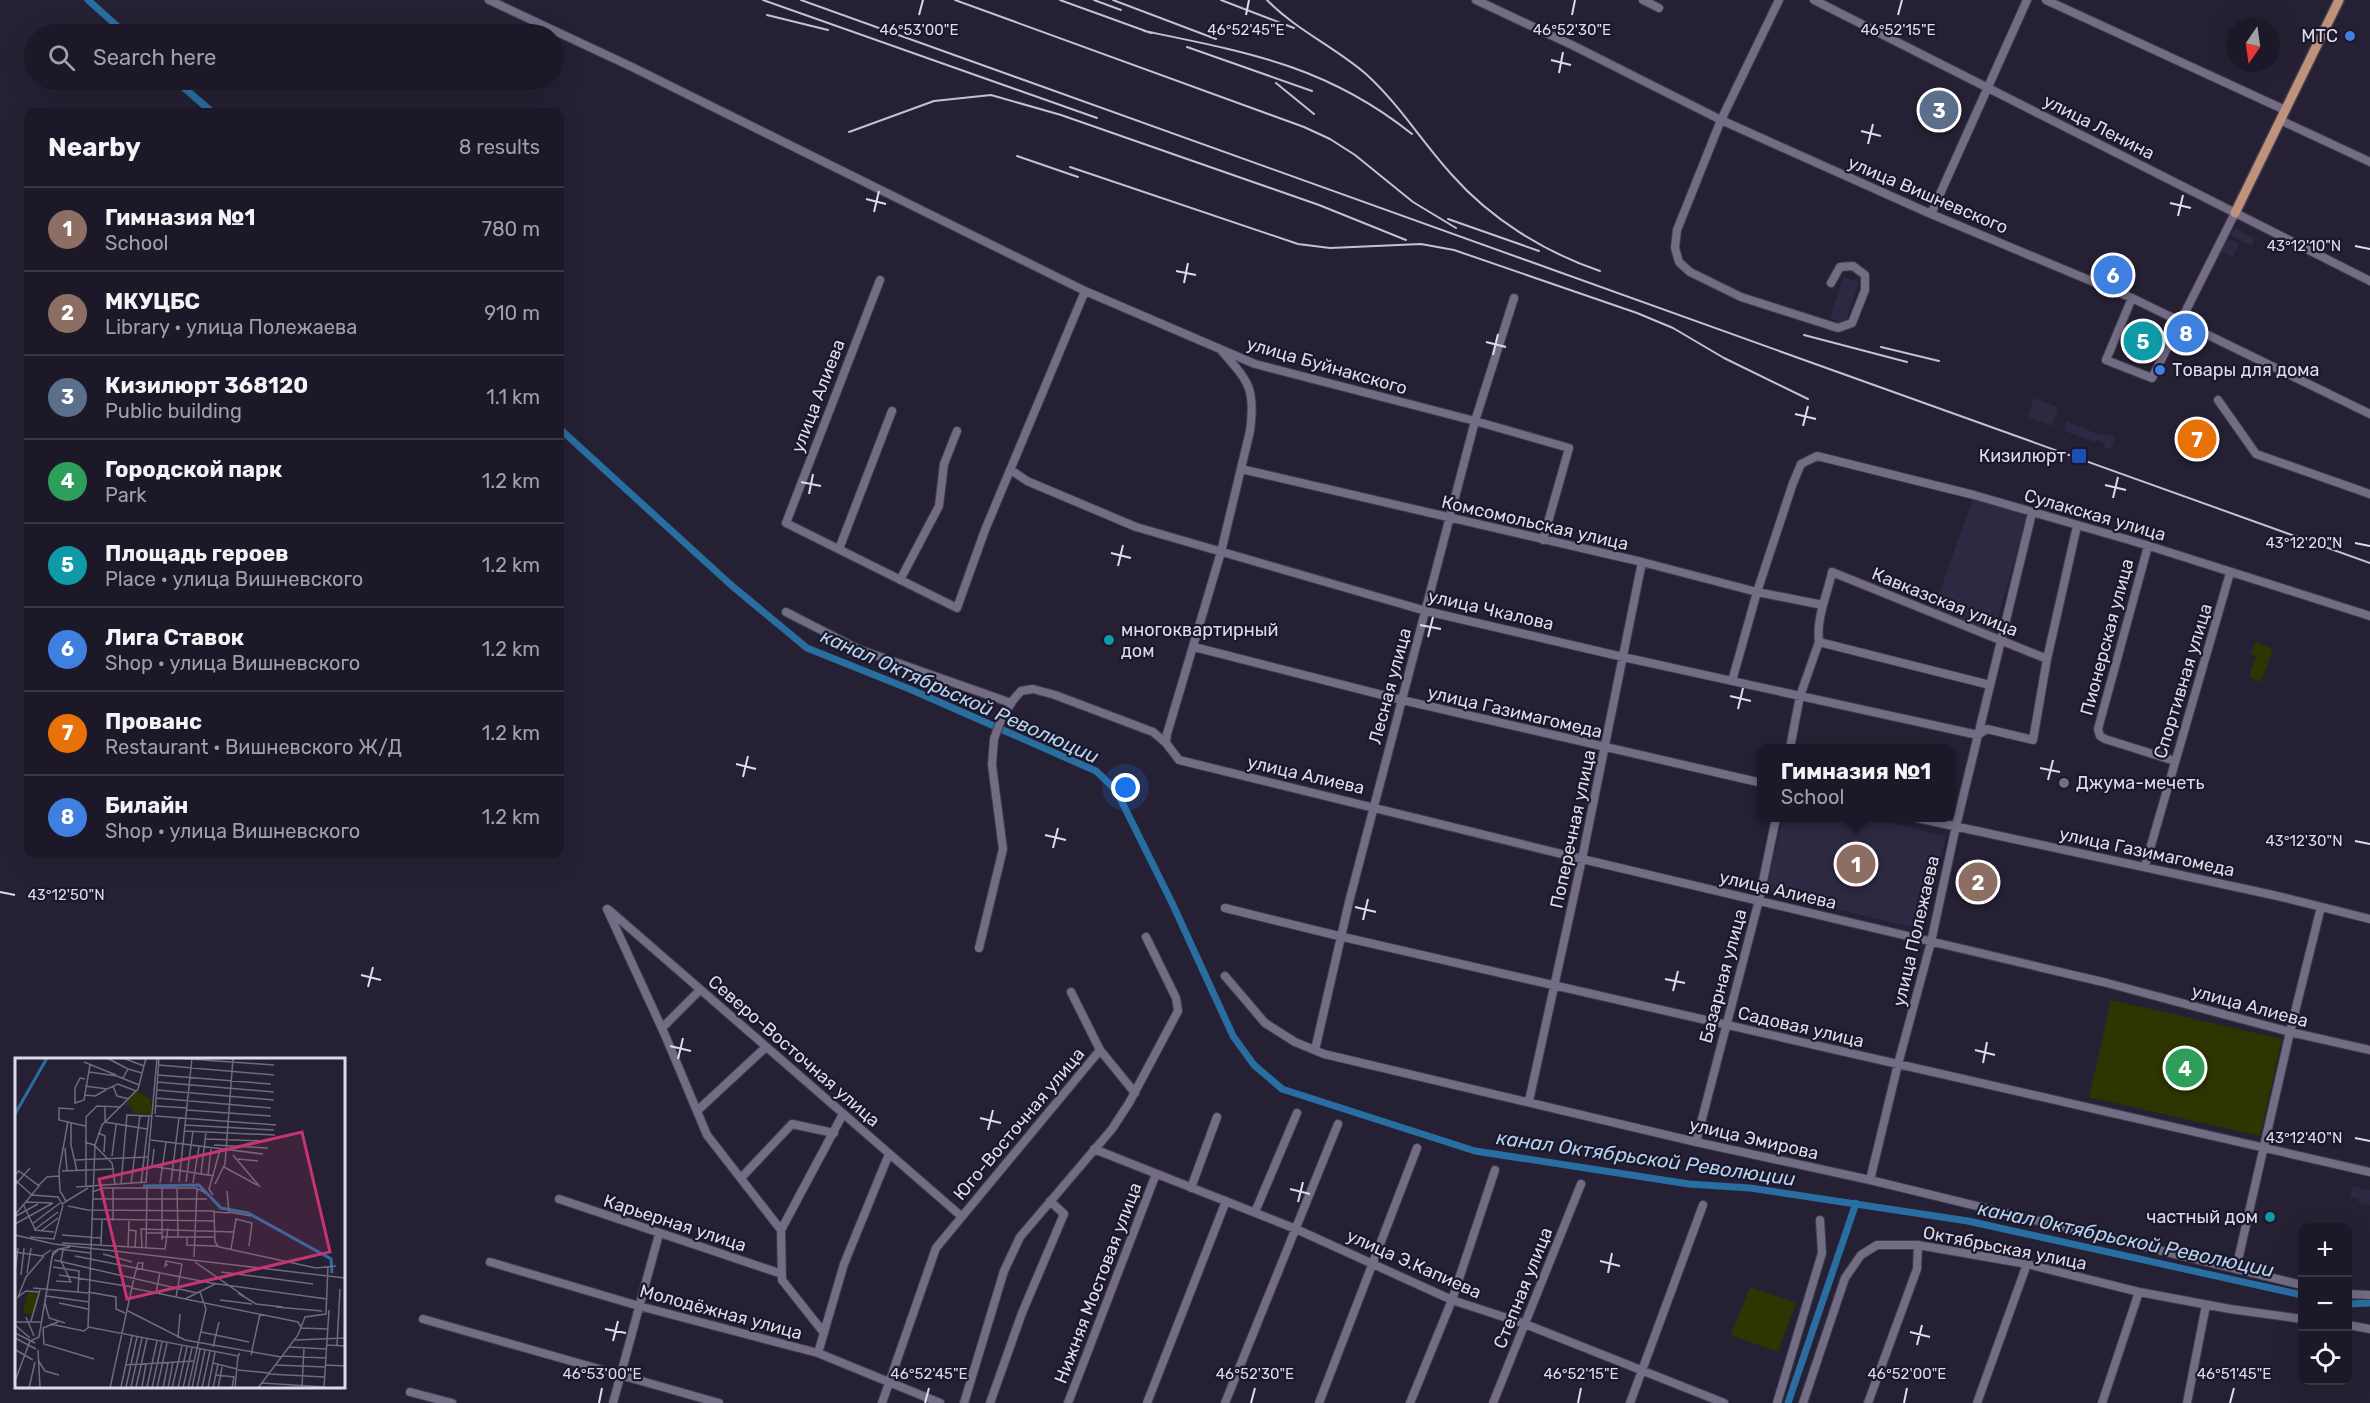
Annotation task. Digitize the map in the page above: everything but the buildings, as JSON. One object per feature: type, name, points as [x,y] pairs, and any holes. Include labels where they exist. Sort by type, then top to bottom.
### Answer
[{"type":"main road","points":[[2235,213],[2339,1]]},
{"type":"street","name":"улица Буйнакского","points":[[489,0],[540,24]]},
{"type":"street","name":"улица Вишневского","points":[[1476,0],[1575,46],[1721,120],[1931,214],[2132,298],[2370,414]]},
{"type":"street","points":[[1643,0],[1659,8]]},
{"type":"street","points":[[1779,0],[1721,120],[1677,230],[1675,248],[1678,262],[1690,272],[1741,297],[1838,328],[1852,323],[1865,290],[1865,275],[1853,266],[1840,267],[1831,283]]},
{"type":"street","name":"улица Ленина","points":[[1814,0],[2370,281]]},
{"type":"street","points":[[1931,214],[2026,0]]},
{"type":"street","points":[[2046,0],[2285,110]]},
{"type":"street","name":"улица Буйнакского","points":[[564,35],[1085,291],[1220,350],[1255,364],[1569,448],[1543,540]]},
{"type":"street","points":[[2280,120],[2370,162]]},
{"type":"street","points":[[2132,298],[2106,360],[2152,378],[2235,213]]},
{"type":"street","name":"улица Алиева","points":[[839,549],[786,523],[880,280]]},
{"type":"street","points":[[892,411],[839,549],[957,608],[985,530],[1085,291]]},
{"type":"street","name":"Лесная улица","points":[[1315,1050],[1343,937],[1349,902],[1475,421],[1514,298]]},
{"type":"street","points":[[1166,744],[1221,552],[1251,431],[1252,394],[1245,377],[1220,350]]},
{"type":"street","points":[[2218,400],[2256,454],[2370,494]]},
{"type":"street","points":[[900,580],[939,506],[944,464],[957,431]]},
{"type":"street","name":"Сулакская улица","points":[[1757,592],[1801,464],[1817,456],[1974,495],[2148,546],[2370,616]]},
{"type":"street","name":"Комсомольская улица","points":[[1241,469],[1642,562],[1757,592],[1822,605]]},
{"type":"street","name":"улица Чкалова","points":[[1011,470],[1027,481],[1136,527],[1426,611],[1978,735],[1987,729],[2033,740],[2047,659]]},
{"type":"street","name":"улица Полежаева","points":[[1870,1180],[1931,942],[1956,826],[2032,513]]},
{"type":"street","points":[[2047,659],[2077,526]]},
{"type":"street","name":"Пионерская улица","points":[[2148,546],[2097,729],[2105,740],[2175,761]]},
{"type":"street","name":"Поперечная улица","points":[[1529,1101],[1582,859],[1642,562]]},
{"type":"street","name":"Кавказская улица","points":[[1822,605],[1832,572],[2047,659]]},
{"type":"street","name":"Спортивная улица","points":[[2145,866],[2205,666],[2230,573]]},
{"type":"street","points":[[1732,681],[1757,592]]},
{"type":"street","points":[[1791,744],[1800,696],[1819,642],[1822,605]]},
{"type":"street","points":[[786,612],[858,649],[1011,703]]},
{"type":"street","points":[[1819,642],[1990,686]]},
{"type":"street","name":"улица Газимагомеда","points":[[1194,647],[1402,700],[1757,782]]},
{"type":"street","points":[[979,948],[1003,849],[992,765],[994,739],[1002,717],[1021,691],[1033,689],[1055,695],[1152,732],[1166,744]]},
{"type":"street","name":"улица Алиева","points":[[1166,744],[1179,760],[1582,859],[2107,983],[2290,1032],[2370,1050]]},
{"type":"street","name":"Базарная улица","points":[[1696,1142],[1759,900],[1775,822]]},
{"type":"street","name":"улица Газимагомеда","points":[[1936,822],[2145,866],[2370,919]]},
{"type":"street","points":[[2236,1269],[2321,907]]},
{"type":"street","name":"Садовая улица","points":[[1225,908],[1555,986],[2370,1172]]},
{"type":"street","name":"Северо-Восточная улица","points":[[662,1028],[607,909],[961,1216]]},
{"type":"street","points":[[964,1403],[1004,1271],[1020,1237],[1112,1130],[1135,1093],[1178,1011],[1176,999],[1146,937]]},
{"type":"street","name":"улица Эмирова","points":[[1225,976],[1265,1023],[1295,1042],[1315,1050],[1696,1142],[1870,1180],[2298,1284]]},
{"type":"street","points":[[700,990],[662,1028],[707,1135],[781,1230]]},
{"type":"street","points":[[1071,992],[1100,1050],[1135,1093]]},
{"type":"street","points":[[697,1111],[766,1047]]},
{"type":"street","name":"Юго-Восточная улица","points":[[882,1403],[936,1248],[1100,1050]]},
{"type":"street","points":[[1254,1212],[1297,1113]]},
{"type":"street","points":[[824,1333],[782,1280],[781,1230],[843,1114]]},
{"type":"street","points":[[1191,1188],[1217,1117]]},
{"type":"street","points":[[741,1178],[792,1124],[834,1133]]},
{"type":"street","points":[[1225,1403],[1338,1124]]},
{"type":"street","points":[[1319,1403],[1417,1148]]},
{"type":"street","name":"улица Э.Капиева","points":[[1094,1149],[1296,1228],[1374,1262],[1452,1300],[1525,1324],[1724,1403]]},
{"type":"street","points":[[818,1353],[844,1263],[889,1154]]},
{"type":"street","points":[[1410,1403],[1452,1300],[1495,1170]]},
{"type":"street","name":"Нижняя Мостовая улица","points":[[1068,1403],[1156,1174]]},
{"type":"street","name":"Степная улица","points":[[1493,1403],[1581,1184]]},
{"type":"street","name":"Карьерная улица","points":[[559,1199],[782,1274]]},
{"type":"street","points":[[990,1403],[1022,1312],[1064,1214],[1050,1201]]},
{"type":"street","points":[[1148,1403],[1226,1202]]},
{"type":"street","points":[[1630,1403],[1703,1204]]},
{"type":"street","points":[[1777,1403],[1822,1253],[1820,1220]]},
{"type":"street","points":[[613,1403],[659,1234]]},
{"type":"street","name":"Октябрьская улица","points":[[1803,1403],[1845,1278],[1861,1255],[1877,1245],[1918,1245],[2026,1264],[2139,1292],[2206,1305],[2298,1318]]},
{"type":"street","points":[[1868,1403],[1917,1269],[1918,1245]]},
{"type":"street","name":"Молодёжная улица","points":[[490,1262],[639,1306],[818,1353],[940,1403]]},
{"type":"street","points":[[1977,1403],[2026,1264]]},
{"type":"street","points":[[2102,1403],[2139,1292]]},
{"type":"street","points":[[2352,1294],[2370,1295]]},
{"type":"street","points":[[2187,1403],[2206,1305]]},
{"type":"street","points":[[423,1319],[719,1403]]},
{"type":"street","points":[[2352,1326],[2370,1329]]},
{"type":"street","points":[[410,1392],[452,1403]]},
{"type":"shaded area","points":[[2235,228],[2255,239],[2251,246],[2231,235]]},
{"type":"shaded area","points":[[2227,239],[2239,244],[2233,257],[2221,251]]},
{"type":"shaded area","points":[[1843,277],[1859,282],[1845,324],[1830,319]]},
{"type":"shaded area","points":[[2185,327],[2209,338],[2203,349],[2180,337]]},
{"type":"shaded area","points":[[2034,398],[2058,407],[2052,426],[2028,417]]},
{"type":"shaded area","points":[[2067,421],[2097,434],[2115,436],[2111,449],[2104,447],[2105,443],[2096,440],[2095,442],[2064,431]]},
{"type":"shaded area","points":[[1973,499],[2028,515],[1993,634],[1933,610]]},
{"type":"shaded area","points":[[1782,822],[1888,822],[1946,836],[1924,930],[1765,892]]},
{"type":"shaded area","points":[[2353,1186],[2370,1190],[2370,1205],[2358,1202],[2359,1198],[2350,1197]]},
{"type":"green space","points":[[2255,642],[2273,649],[2261,682],[2249,677],[2256,656],[2251,654]]},
{"type":"green space","points":[[2111,1000],[2282,1039],[2260,1136],[2089,1097]]},
{"type":"green space","points":[[1750,1287],[1796,1303],[1778,1352],[1731,1335]]},
{"type":"waterway","name":"канал Октябрьской Революции","points":[[88,0],[115,24]]},
{"type":"waterway","name":"канал Октябрьской Революции","points":[[187,90],[207,108]]},
{"type":"waterway","name":"канал Октябрьской Революции","points":[[564,433],[731,585],[807,648],[912,690],[1096,771],[1116,790],[1173,905],[1233,1036],[1254,1065],[1282,1089],[1475,1151],[1689,1184],[1750,1188],[1968,1221],[2298,1294]]},
{"type":"waterway","points":[[1788,1403],[1856,1203]]},
{"type":"waterway","name":"канал Октябрьской Революции","points":[[2352,1304],[2370,1303]]},
{"type":"railway","points":[[763,0],[1097,118]]},
{"type":"railway","points":[[801,0],[2370,563]]},
{"type":"railway","points":[[955,0],[1304,127],[1330,139],[1355,155],[1413,202],[1456,228]]},
{"type":"railway","points":[[1060,0],[1151,33]]},
{"type":"railway","points":[[1094,0],[1121,10]]},
{"type":"railway","points":[[1113,0],[1216,39]]},
{"type":"railway","points":[[1221,0],[1294,28]]},
{"type":"railway","points":[[1267,0],[1290,20],[1366,74],[1389,98],[1452,175],[1501,220],[1539,244],[1600,271]]},
{"type":"railway","points":[[767,15],[828,30]]},
{"type":"railway","points":[[1144,31],[1252,55],[1317,77],[1349,92],[1412,134]]},
{"type":"railway","points":[[1187,47],[1312,91]]},
{"type":"railway","points":[[1276,83],[1314,114]]},
{"type":"railway","points":[[849,132],[934,101],[991,95],[1061,115],[1319,205],[1406,240]]},
{"type":"railway","points":[[1017,156],[1078,177]]},
{"type":"railway","points":[[1070,167],[1298,244],[1330,248],[1421,244],[1454,250],[1637,313],[1673,328],[1724,358],[1808,399]]},
{"type":"railway","points":[[1448,219],[1539,251]]},
{"type":"railway","points":[[1804,335],[1907,362]]},
{"type":"railway","points":[[1881,347],[1939,361]]},
{"type":"place","name":"МТС","points":[[2350,36]]},
{"type":"place","name":"Кизилюрт 368120","points":[[1939,110]]},
{"type":"place","name":"Лига Ставок","points":[[2113,275]]},
{"type":"place","name":"Билайн","points":[[2186,333]]},
{"type":"place","name":"Площадь героев","points":[[2143,341]]},
{"type":"place","name":"Товары для дома","points":[[2160,370]]},
{"type":"place","name":"Прованс","points":[[2197,439]]},
{"type":"place","name":"Кизилюрт","points":[[2079,456]]},
{"type":"place","name":"многоквартирный дом","points":[[1109,640]]},
{"type":"place","name":"Джума-мечеть","points":[[2064,783]]},
{"type":"place","name":"Гимназия №1","points":[[1856,864]]},
{"type":"place","name":"МКУЦБС","points":[[1978,882]]},
{"type":"place","name":"Городской парк","points":[[2185,1068]]},
{"type":"place","name":"частный дом","points":[[2270,1217]]}]
